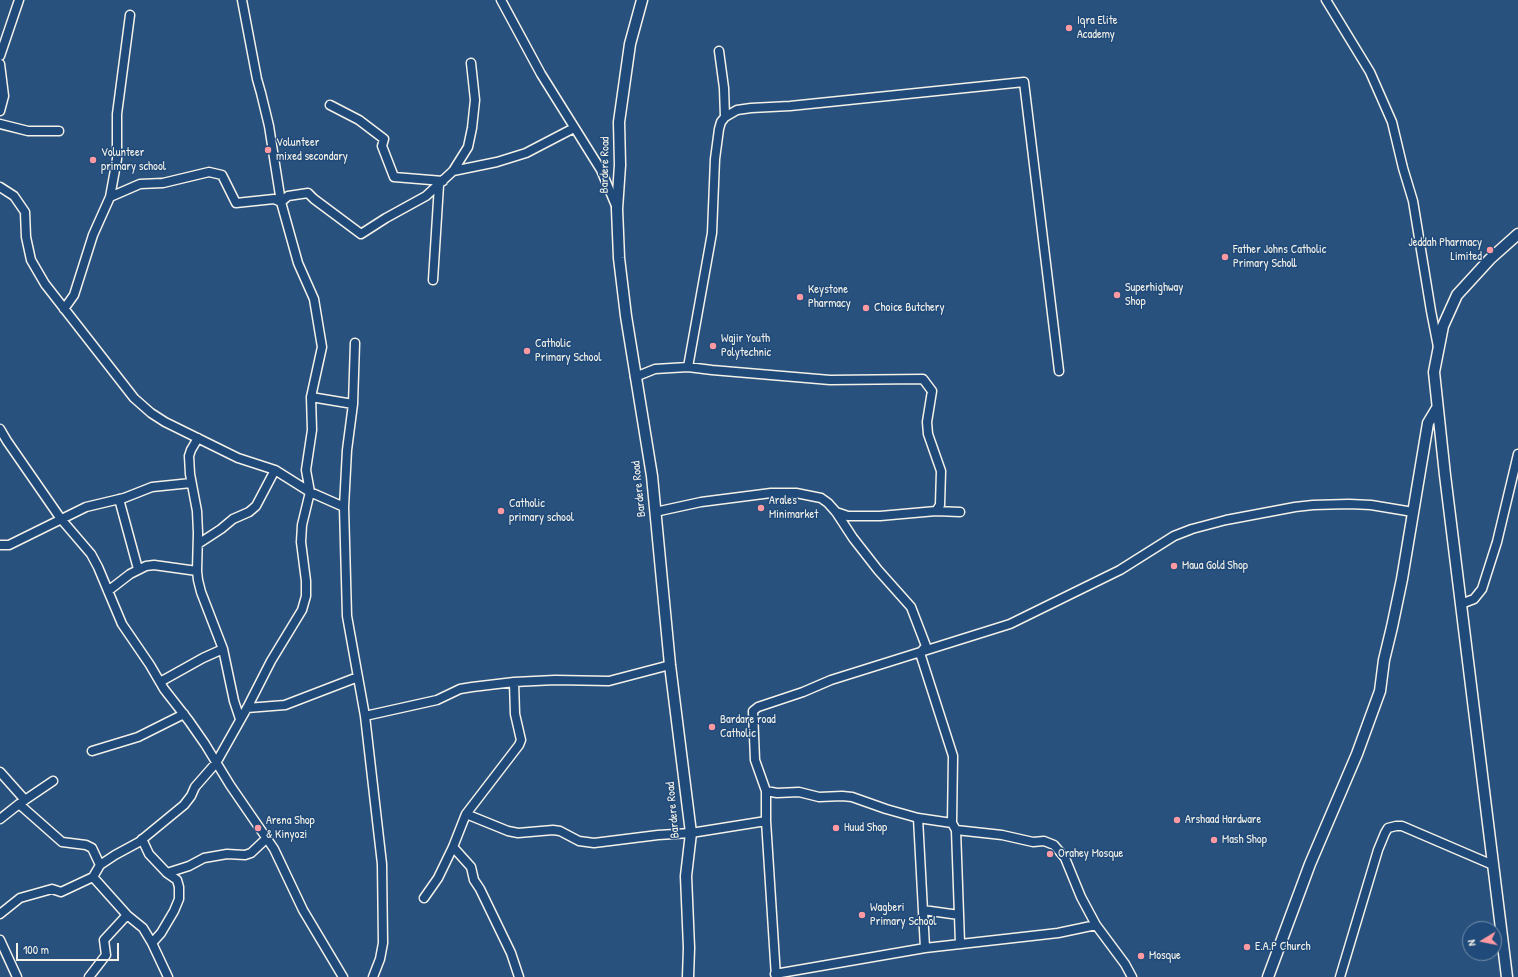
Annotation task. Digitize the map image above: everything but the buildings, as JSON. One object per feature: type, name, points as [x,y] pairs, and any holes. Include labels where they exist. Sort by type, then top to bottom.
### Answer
[{"type":"street","points":[[0,56],[19,0]]},
{"type":"street","points":[[0,914],[20,898],[52,889],[61,892],[93,877],[100,865],[142,840],[184,805],[191,796],[195,787],[216,763],[271,661],[302,610],[306,596],[306,581],[301,542],[302,526],[310,492],[306,470],[312,430],[311,396],[322,347],[314,299],[298,263],[281,202],[262,93],[257,79],[242,0]]},
{"type":"street","points":[[501,0],[574,128],[601,170],[617,209]]},
{"type":"street","name":"Bardere Road","points":[[642,0],[630,44],[619,122],[620,164],[617,209],[619,258],[635,377],[648,448],[670,665],[690,833],[686,876],[689,948],[688,977]]},
{"type":"street","points":[[1326,0],[1370,72],[1392,122],[1413,201],[1438,348]]},
{"type":"street","points":[[64,309],[74,295],[93,235],[110,197],[117,160],[117,114],[130,15]]},
{"type":"street","points":[[719,51],[724,88],[725,117]]},
{"type":"street","points":[[0,64],[4,96],[0,110]]},
{"type":"street","points":[[281,202],[288,196],[308,192],[314,199],[361,234],[426,196],[453,171],[468,147],[475,100],[472,64]]},
{"type":"street","points":[[688,367],[712,233],[715,159],[719,129],[721,122],[725,117],[737,110],[751,108],[790,106],[1024,82],[1059,371]]},
{"type":"street","points":[[330,105],[359,120],[384,139],[382,146],[394,177],[441,183]]},
{"type":"street","points":[[0,124],[28,131],[59,131]]},
{"type":"street","points":[[453,171],[497,162],[526,153],[574,128]]},
{"type":"street","points":[[110,197],[140,184],[163,183],[208,172],[222,175],[236,203],[274,199],[281,202]]},
{"type":"street","points":[[433,280],[441,183]]},
{"type":"street","points":[[0,188],[14,196],[25,212],[26,237],[31,260],[46,284],[134,398],[150,413],[238,458],[275,470],[310,492],[344,507]]},
{"type":"street","points":[[1507,977],[1434,372],[1443,326],[1457,295],[1490,259],[1518,234]]},
{"type":"street","points":[[355,343],[353,404],[347,450],[344,507],[347,616],[364,716],[382,864],[383,943],[380,959],[373,977]]},
{"type":"street","points":[[635,377],[655,369],[688,367],[830,380],[924,379],[932,391],[928,417],[928,434],[941,471],[940,505],[936,511]]},
{"type":"street","points":[[311,396],[353,404]]},
{"type":"street","points":[[1268,977],[1310,864],[1357,754],[1380,691],[1384,660],[1392,627],[1428,423],[1438,408]]},
{"type":"street","points":[[0,429],[61,519],[91,554],[122,624],[274,849],[303,910],[343,977]]},
{"type":"street","points":[[198,438],[191,450],[190,456],[191,483],[197,511],[197,571],[201,592],[218,640],[223,649],[234,701],[240,719]]},
{"type":"street","points":[[1461,604],[1474,600],[1482,589],[1497,542],[1518,454]]},
{"type":"street","points":[[198,544],[233,519],[249,512],[256,506],[275,470]]},
{"type":"street","points":[[0,545],[9,545],[86,507],[119,499],[152,487],[191,483]]},
{"type":"street","points":[[655,512],[701,502],[771,493],[808,494],[821,498],[836,512],[873,565],[910,607],[926,646],[920,653]]},
{"type":"street","points":[[119,499],[138,569]]},
{"type":"street","points":[[1096,925],[1058,933],[925,948],[776,975],[766,821],[766,791],[755,760],[753,711],[758,706],[803,692],[832,680],[1010,624],[1120,570],[1174,536],[1192,529],[1226,520],[1313,505],[1371,505],[1413,512]]},
{"type":"street","points":[[836,512],[848,516],[880,516],[936,511],[960,512]]},
{"type":"street","points":[[108,591],[138,569],[146,566],[154,565],[197,571]]},
{"type":"street","points":[[160,682],[203,658],[223,649]]},
{"type":"street","points":[[920,653],[953,756],[954,826],[960,944]]},
{"type":"street","points":[[364,716],[437,700],[460,689],[514,682],[555,680],[610,681],[670,665]]},
{"type":"street","points":[[247,708],[285,705],[358,677]]},
{"type":"street","points":[[424,898],[438,878],[453,847],[466,814],[519,745],[521,740],[514,714],[514,682]]},
{"type":"street","points":[[92,751],[138,737],[184,714]]},
{"type":"street","points":[[0,772],[22,802],[62,842],[86,845],[92,848],[100,865]]},
{"type":"street","points":[[0,819],[53,781]]},
{"type":"street","points":[[766,791],[777,793],[799,792],[819,797],[852,797],[918,818],[1033,842],[1044,841],[1054,845],[1065,858],[1081,897],[1096,925],[1125,964],[1132,977]]},
{"type":"street","points":[[466,814],[508,831],[518,833],[553,830],[560,831],[574,839],[586,842],[601,843],[658,835],[690,833],[766,821]]},
{"type":"street","points":[[918,818],[925,948]]},
{"type":"street","points":[[1340,977],[1378,850],[1388,828],[1402,826],[1494,865]]},
{"type":"street","points":[[167,873],[190,866],[204,858],[227,854],[245,855],[250,853],[267,838]]},
{"type":"street","points":[[142,840],[149,854],[167,873],[177,880],[179,887],[179,899],[164,927],[152,943]]},
{"type":"street","points":[[453,847],[471,868],[474,880],[480,889],[511,953],[519,977]]},
{"type":"street","points":[[93,877],[126,915],[143,928],[168,977]]},
{"type":"street","points":[[923,910],[959,915]]},
{"type":"street","points":[[90,977],[106,955],[104,940],[126,915]]},
{"type":"street","points":[[0,940],[17,977]]},
{"type":"place","name":"Iqra Elite Academy","points":[[1069,28]]},
{"type":"place","name":"Volunteer mixed secondary","points":[[268,150]]},
{"type":"place","name":"Volunteer primary school","points":[[93,160]]},
{"type":"place","name":"Jeddah Pharmacy Limited","points":[[1490,250]]},
{"type":"place","name":"Father Johns Catholic Primary Scholl","points":[[1225,257]]},
{"type":"place","name":"Superhighway Shop","points":[[1117,295]]},
{"type":"place","name":"Keystone Pharmacy","points":[[800,297]]},
{"type":"place","name":"Choice Butchery","points":[[866,308]]},
{"type":"place","name":"Wajir Youth Polytechnic","points":[[713,346]]},
{"type":"place","name":"Catholic Primary School","points":[[527,351]]},
{"type":"place","name":"Arales Minimarket","points":[[761,508]]},
{"type":"place","name":"Catholic primary school","points":[[501,511]]},
{"type":"place","name":"Maua Gold Shop","points":[[1174,566]]},
{"type":"place","name":"Bardare road Catholic","points":[[712,727]]},
{"type":"place","name":"Arshaad Hardware","points":[[1177,820]]},
{"type":"place","name":"Arena Shop & Kinyozi","points":[[258,828]]},
{"type":"place","name":"Huud Shop","points":[[836,828]]},
{"type":"place","name":"Mash Shop","points":[[1214,840]]},
{"type":"place","name":"Orahey Mosque","points":[[1050,854]]},
{"type":"place","name":"Wagberi Primary School","points":[[862,915]]},
{"type":"place","name":"E.A.P Church","points":[[1247,947]]},
{"type":"place","name":"Mosque","points":[[1141,956]]}]
